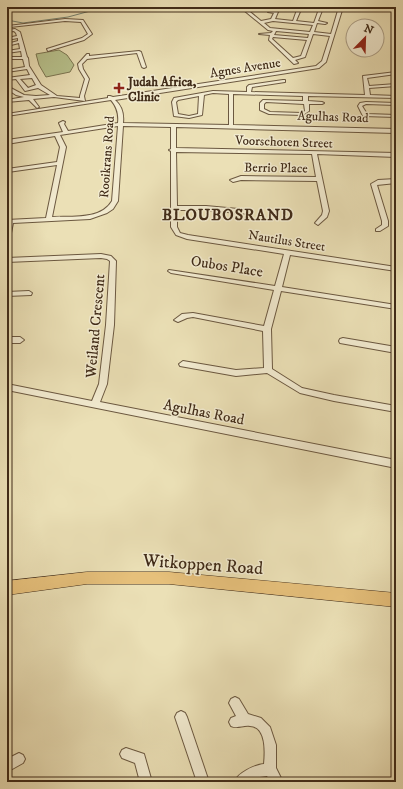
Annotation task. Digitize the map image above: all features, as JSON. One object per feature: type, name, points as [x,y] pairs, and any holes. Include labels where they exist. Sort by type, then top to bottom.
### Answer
[{"type":"main road","name":"Witkoppen Road","points":[[7,588],[87,578],[169,578],[396,600]]},
{"type":"street","points":[[234,8],[241,7],[272,32],[309,39]]},
{"type":"street","points":[[273,20],[278,7]]},
{"type":"street","points":[[295,23],[300,7]]},
{"type":"street","points":[[249,22],[273,20],[295,23],[333,34],[341,7]]},
{"type":"street","points":[[292,59],[303,58],[317,18],[321,13],[320,8],[329,9]]},
{"type":"street","points":[[239,12],[247,11]]},
{"type":"street","points":[[269,11],[277,12]]},
{"type":"street","points":[[244,17],[252,16]]},
{"type":"street","points":[[317,18],[327,18]]},
{"type":"street","points":[[7,26],[65,20],[82,21],[90,34],[82,39],[48,50]]},
{"type":"street","points":[[261,34],[272,32],[305,32],[325,23]]},
{"type":"street","points":[[256,26],[264,25]]},
{"type":"street","points":[[313,28],[323,28]]},
{"type":"street","points":[[7,31],[17,30],[23,51],[39,86],[54,96]]},
{"type":"street","points":[[272,32],[270,39],[296,64]]},
{"type":"street","name":"Agnes Avenue","points":[[7,115],[321,65],[324,62],[333,34]]},
{"type":"street","points":[[7,39],[23,51]]},
{"type":"street","points":[[7,45],[23,51]]},
{"type":"street","points":[[7,48],[23,51]]},
{"type":"street","points":[[7,52],[23,51]]},
{"type":"street","points":[[7,57],[23,51]]},
{"type":"street","points":[[7,66],[23,51]]},
{"type":"street","points":[[7,72],[23,51]]},
{"type":"street","points":[[7,75],[23,51]]},
{"type":"street","points":[[83,100],[82,96],[87,79],[81,69],[80,64],[86,56],[139,52],[144,67]]},
{"type":"street","points":[[368,96],[364,77],[396,73]]},
{"type":"street","points":[[7,80],[34,76]]},
{"type":"street","points":[[20,78],[29,85]]},
{"type":"street","points":[[20,78],[27,90],[39,86]]},
{"type":"street","points":[[249,93],[249,88],[251,86],[282,81]]},
{"type":"street","points":[[367,88],[396,84]]},
{"type":"street","points":[[7,87],[13,91],[36,98],[54,96],[83,100],[109,97],[112,99]]},
{"type":"street","points":[[231,92],[231,126]]},
{"type":"street","points":[[202,94],[200,116],[176,116],[174,102],[176,99],[202,94],[231,92],[396,96]]},
{"type":"street","points":[[305,94],[306,102],[307,111],[303,114],[269,113],[262,110],[262,103],[264,101],[306,102],[322,103]]},
{"type":"street","points":[[7,101],[30,98],[35,104],[7,106]]},
{"type":"street","name":"Rooikrans Road","points":[[9,222],[93,216],[103,213],[113,206],[115,201],[121,111],[112,99]]},
{"type":"street","points":[[396,104],[366,103],[360,106],[363,113],[368,115],[396,116]]},
{"type":"street","points":[[63,122],[61,123],[66,132]]},
{"type":"street","name":"Agulhas Road","points":[[7,142],[121,124],[396,131]]},
{"type":"street","points":[[172,125],[175,208],[206,208],[249,212]]},
{"type":"street","points":[[49,219],[63,147],[57,134]]},
{"type":"street","name":"Voorschoten Street","points":[[172,150],[396,155]]},
{"type":"street","points":[[314,153],[326,213],[318,223]]},
{"type":"street","points":[[8,170],[59,163]]},
{"type":"street","name":"Berrio Place","points":[[233,180],[241,178],[320,179]]},
{"type":"street","points":[[378,230],[384,226],[385,219],[374,184],[381,181],[396,181]]},
{"type":"street","name":"Nautilus Street","points":[[175,208],[176,232],[187,237],[396,269]]},
{"type":"street","points":[[7,238],[9,222]]},
{"type":"street","points":[[268,370],[267,329],[288,252]]},
{"type":"street","name":"Weiland Crescent","points":[[7,260],[104,256],[114,261],[110,325],[103,384],[95,404]]},
{"type":"street","name":"Oubos Place","points":[[171,271],[396,307]]},
{"type":"street","points":[[7,294],[29,293]]},
{"type":"street","points":[[178,320],[185,316],[193,315],[267,329]]},
{"type":"street","points":[[7,340],[20,340]]},
{"type":"street","points":[[343,341],[396,350]]},
{"type":"street","points":[[182,364],[236,373],[268,370],[300,390],[334,398],[396,409]]},
{"type":"street","name":"Agulhas Road","points":[[7,387],[396,464]]},
{"type":"street","points":[[235,703],[240,720],[254,720],[267,731],[271,752],[270,770],[277,782]]},
{"type":"street","points":[[181,717],[203,782]]},
{"type":"street","points":[[126,754],[140,758],[146,782]]},
{"type":"street","points":[[7,766],[19,759]]},
{"type":"street","points":[[240,782],[258,771],[270,770]]},
{"type":"green space","points":[[59,50],[67,55],[74,65],[70,72],[46,77],[39,65],[36,54]]},
{"type":"waterway","points":[[7,20],[23,23],[68,17],[105,7]]},
{"type":"waterway","points":[[152,7],[157,7]]},
{"type":"place","name":"Judah Africa, Clinic","points":[[119,88]]},
{"type":"district","name":"BLOUBOSRAND","points":[[228,214]]}]
